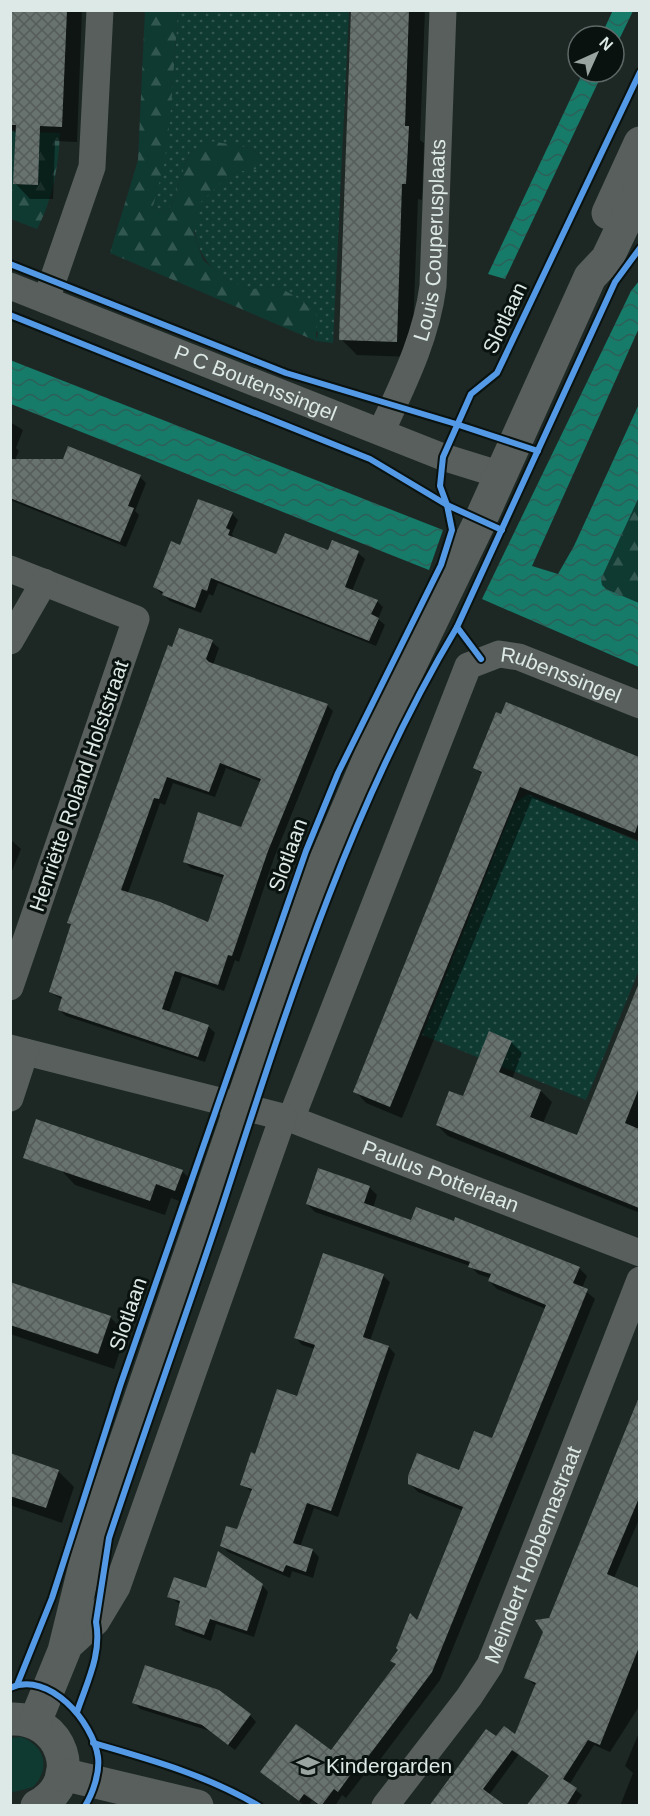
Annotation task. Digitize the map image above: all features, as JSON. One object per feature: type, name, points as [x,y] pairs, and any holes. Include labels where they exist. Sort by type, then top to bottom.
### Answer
[{"type":"street","points":[[46,300],[92,167],[100,10]]},
{"type":"street","name":"Louis Couperusplaats","points":[[381,432],[419,348],[429,318],[433,286],[444,10]]},
{"type":"street","name":"Slotlaan","points":[[590,277],[591,250],[639,143]]},
{"type":"street","name":"Slotlaan","points":[[23,1720],[64,1651],[90,1545],[324,864],[401,684],[501,475],[590,277],[608,259],[639,190]]},
{"type":"street","name":"P C Boutenssingel","points":[[10,286],[443,457],[501,475]]},
{"type":"street","points":[[10,569],[44,582],[10,641]]},
{"type":"street","name":"Henriëtte Roland Holststraat","points":[[10,987],[136,619],[44,582]]},
{"type":"street","name":"Rubenssingel","points":[[481,659],[499,654],[519,657],[639,705]]},
{"type":"street","name":"Slotlaan","points":[[64,1651],[96,1622],[117,1587],[287,1118],[468,666],[481,659]]},
{"type":"street","points":[[10,1098],[18,1050]]},
{"type":"street","name":"Paulus Potterlaan","points":[[18,1050],[240,1104],[287,1118],[639,1253]]},
{"type":"street","name":"Meindert Hobbemastraat","points":[[385,1806],[469,1697],[490,1665],[639,1280]]},
{"type":"street","points":[[23,1720],[46,1728],[61,1749],[62,1774],[50,1796],[37,1806]]},
{"type":"street","points":[[62,1774],[197,1806]]},
{"type":"green space","points":[[145,11],[178,11],[170,120],[164,166],[153,206],[168,213],[190,152],[210,141],[251,148],[259,155],[260,163],[256,169],[231,173],[201,202],[194,233],[203,260],[227,280],[251,289],[279,287],[301,300],[316,314],[316,341],[110,253],[138,160]]},
{"type":"green space","points":[[178,11],[349,11],[333,343],[316,341],[318,333],[279,287],[251,289],[237,285],[224,278],[213,268],[204,257],[198,244],[195,230],[196,215],[201,201],[219,181],[259,155],[251,148],[211,142],[190,152],[168,213],[153,206],[167,134]]},
{"type":"green space","points":[[10,131],[60,133],[54,182],[37,229],[11,219]]},
{"type":"green space","points":[[639,497],[639,603],[606,589],[601,579]]},
{"type":"green space","points":[[528,794],[639,842],[639,970],[586,1100],[422,1035],[515,803]]},
{"type":"green space","points":[[21,1737],[36,1746],[43,1758],[43,1765],[39,1780],[33,1787],[14,1792],[11,1791],[11,1738]]},
{"type":"water","points":[[613,10],[633,11],[626,25],[607,24]]},
{"type":"water","points":[[577,84],[597,84],[505,279],[488,274]]},
{"type":"water","points":[[639,281],[639,328],[532,566],[558,574],[574,546],[639,404],[639,497],[601,579],[606,589],[639,603],[639,667],[482,599],[631,291]]},
{"type":"water","points":[[10,360],[443,530],[429,570],[11,404]]},
{"type":"building","points":[[10,10],[67,10],[62,127],[40,126],[38,185],[13,184],[16,125],[10,125]]},
{"type":"building","points":[[351,10],[409,10],[405,126],[409,126],[406,184],[402,184],[397,342],[339,340]]},
{"type":"building","points":[[68,446],[141,475],[128,506],[134,508],[120,542],[10,498],[10,459],[63,459]]},
{"type":"building","points":[[198,499],[233,512],[226,528],[230,530],[228,535],[276,554],[285,533],[328,550],[332,540],[359,551],[345,587],[378,600],[371,614],[379,618],[369,641],[211,578],[207,591],[202,589],[195,608],[162,595],[163,592],[153,587],[171,541],[180,545]]},
{"type":"building","points":[[179,628],[213,640],[206,659],[209,662],[328,704],[268,851],[232,956],[228,955],[218,985],[175,971],[162,1009],[209,1025],[198,1057],[58,1010],[62,997],[49,992],[71,924],[67,923],[168,645],[172,647]],"holes":[[[220,763],[261,779],[241,827],[198,812],[183,862],[224,875],[208,922],[160,902],[121,890],[154,798],[159,799],[167,777],[209,792]]]},
{"type":"building","points":[[506,702],[639,757],[639,821],[635,833],[520,787],[390,1107],[353,1092],[482,772],[473,768],[496,712],[501,714]]},
{"type":"building","points":[[639,983],[639,1088],[625,1123],[639,1129],[639,1208],[436,1125],[449,1091],[463,1096],[489,1031],[512,1041],[499,1072],[541,1090],[530,1117],[577,1135]]},
{"type":"building","points":[[36,1119],[183,1170],[175,1191],[156,1184],[150,1201],[23,1158]]},
{"type":"building","points":[[318,1168],[370,1186],[364,1203],[411,1220],[416,1207],[454,1221],[455,1217],[580,1267],[573,1283],[588,1289],[432,1672],[364,1762],[361,1760],[338,1792],[334,1789],[321,1806],[304,1794],[299,1801],[260,1772],[296,1724],[331,1750],[396,1664],[390,1661],[398,1650],[396,1648],[410,1613],[417,1620],[463,1507],[408,1484],[408,1476],[417,1453],[459,1470],[474,1431],[492,1438],[546,1305],[488,1281],[491,1274],[468,1267],[470,1262],[306,1204]]},
{"type":"building","points":[[323,1253],[384,1274],[363,1337],[389,1346],[331,1511],[307,1503],[293,1543],[313,1549],[306,1572],[286,1565],[283,1572],[220,1546],[226,1526],[237,1529],[252,1489],[240,1485],[251,1452],[255,1454],[277,1389],[297,1396],[315,1345],[294,1338]]},
{"type":"building","points":[[10,1282],[111,1316],[98,1354],[10,1325]]},
{"type":"building","points":[[639,1397],[639,1498],[607,1574],[639,1588],[639,1647],[600,1745],[588,1740],[563,1779],[577,1788],[566,1806],[526,1806],[549,1776],[512,1750],[483,1789],[506,1806],[429,1806],[486,1729],[496,1736],[504,1726],[515,1734],[536,1683],[524,1678],[543,1632],[535,1620],[549,1618]]},
{"type":"building","points":[[10,1453],[59,1470],[46,1508],[10,1496]]},
{"type":"building","points":[[218,1551],[263,1584],[247,1631],[210,1619],[204,1635],[175,1625],[180,1601],[167,1597],[174,1577],[206,1588]]},
{"type":"building","points":[[145,1665],[219,1690],[251,1714],[228,1745],[202,1725],[132,1703]]},
{"type":"cycle path","points":[[17,1685],[52,1598],[120,1386],[306,851],[338,773],[441,565],[452,530],[440,486],[443,457],[471,394],[497,373],[640,72]]},
{"type":"cycle path","points":[[481,659],[457,627],[615,282],[640,248]]},
{"type":"cycle path","points":[[10,264],[286,373],[538,451]]},
{"type":"cycle path","points":[[10,315],[370,459],[447,505],[502,530]]},
{"type":"cycle path","points":[[77,1712],[95,1657],[96,1622],[109,1538],[297,982],[353,836],[384,765],[457,627]]},
{"type":"cycle path","points":[[10,1688],[25,1684],[40,1686],[54,1693],[67,1703],[88,1729],[98,1757],[98,1769],[91,1795],[85,1806]]},
{"type":"cycle path","points":[[93,1743],[199,1777],[259,1806]]},
{"type":"place","name":"Kindergarden","points":[[308,1766]]}]
